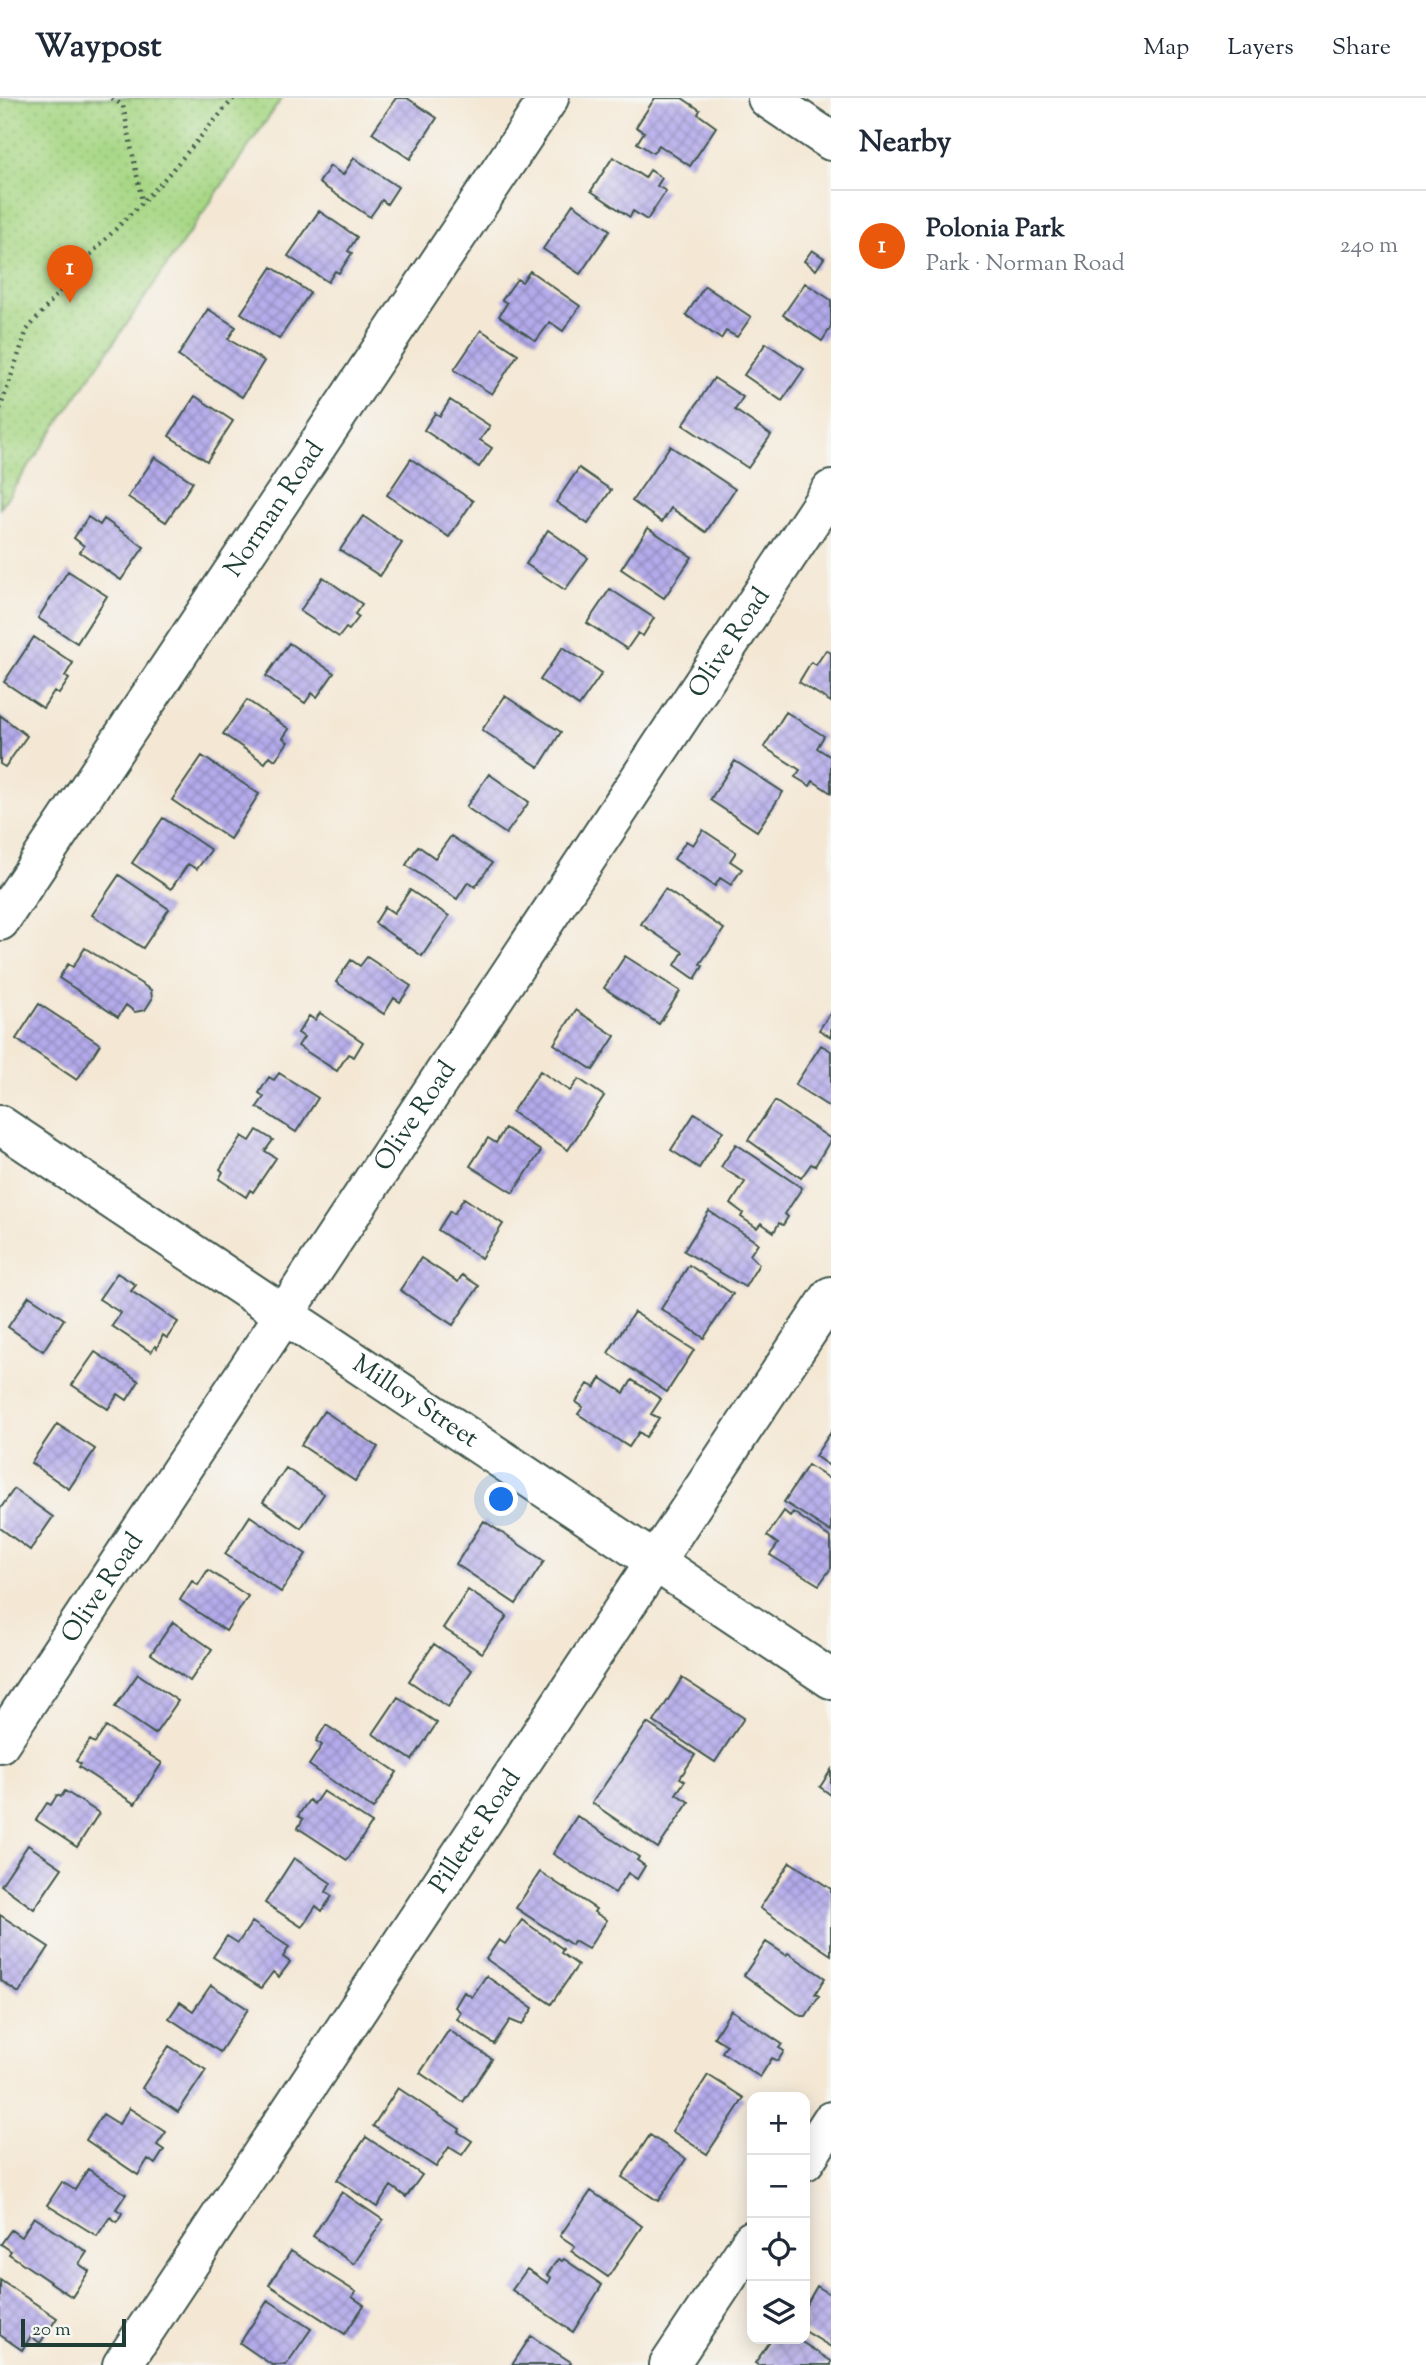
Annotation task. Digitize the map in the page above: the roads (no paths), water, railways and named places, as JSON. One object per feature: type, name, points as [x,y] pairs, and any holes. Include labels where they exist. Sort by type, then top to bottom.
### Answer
[{"type":"street","name":"Norman Road","points":[[0,921],[549,98]]},
{"type":"street","points":[[767,98],[831,141]]},
{"type":"street","name":"Olive Road","points":[[0,1743],[831,490]]},
{"type":"street","name":"Milloy Street","points":[[0,1125],[831,1679]]},
{"type":"street","name":"Pillette Road","points":[[122,2365],[831,1296]]},
{"type":"street","points":[[809,2155],[831,2121]]},
{"type":"street","points":[[669,2365],[747,2248]]},
{"type":"place","name":"Polonia Park","points":[[70,303]]}]
